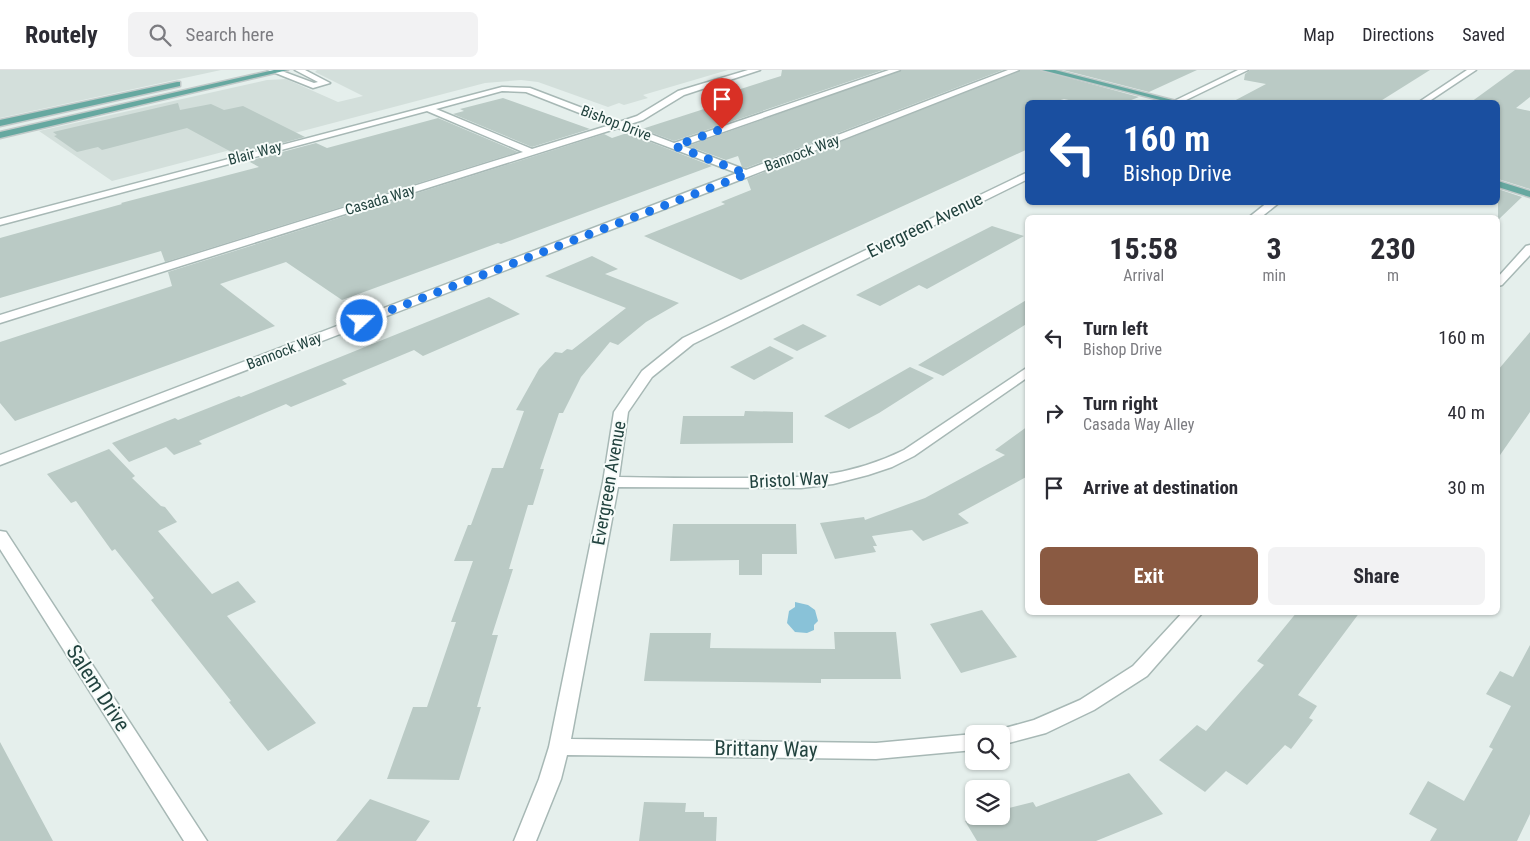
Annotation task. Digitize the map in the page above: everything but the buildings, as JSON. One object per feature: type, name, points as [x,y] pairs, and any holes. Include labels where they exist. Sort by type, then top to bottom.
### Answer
[{"type":"main road","points":[[1046,70],[1168,100]]},
{"type":"main road","points":[[0,135],[278,71]]},
{"type":"main road","points":[[0,123],[182,83]]},
{"type":"main road","points":[[1500,185],[1530,194]]},
{"type":"street","points":[[278,71],[313,86],[326,83],[298,70]]},
{"type":"street","name":"Casada Way","points":[[0,319],[619,124],[649,114],[681,93],[756,70]]},
{"type":"street","points":[[675,146],[896,70]]},
{"type":"street","name":"Bannock Way","points":[[0,460],[1015,70]]},
{"type":"street","points":[[1180,100],[1244,70]]},
{"type":"street","points":[[1426,100],[1472,70]]},
{"type":"street","name":"Bishop Drive","points":[[511,88],[527,90],[747,174]]},
{"type":"street","name":"Blair Way","points":[[0,222],[491,90],[511,88]]},
{"type":"street","points":[[426,108],[532,152]]},
{"type":"street","name":"Evergreen Avenue","points":[[524,841],[550,779],[559,747],[611,482],[622,412],[647,374],[688,341],[1025,176]]},
{"type":"street","points":[[1257,215],[1270,205]]},
{"type":"street","points":[[1500,281],[1530,248]]},
{"type":"street","name":"Bristol Way","points":[[611,482],[801,483],[833,479],[863,472],[887,464],[909,453],[1025,373]]},
{"type":"street","name":"Salem Drive","points":[[0,536],[196,841]]},
{"type":"street","points":[[1010,734],[1047,724],[1086,705],[1140,671],[1191,615]]},
{"type":"street","name":"Brittany Way","points":[[559,747],[876,751],[965,743]]},
{"type":"shaded area","points":[[0,70],[221,70],[0,118]]},
{"type":"shaded area","points":[[317,70],[728,70],[643,95],[648,98],[624,105],[619,103],[608,107],[538,82],[521,80],[485,83],[112,181],[39,131],[267,80],[286,79],[338,102],[363,96],[315,72]]},
{"type":"water","points":[[795,602],[808,605],[815,610],[818,621],[814,625],[814,630],[807,633],[795,632],[787,623],[789,611],[795,607]]},
{"type":"route","points":[[362,321],[747,174],[675,146],[722,129]]}]
